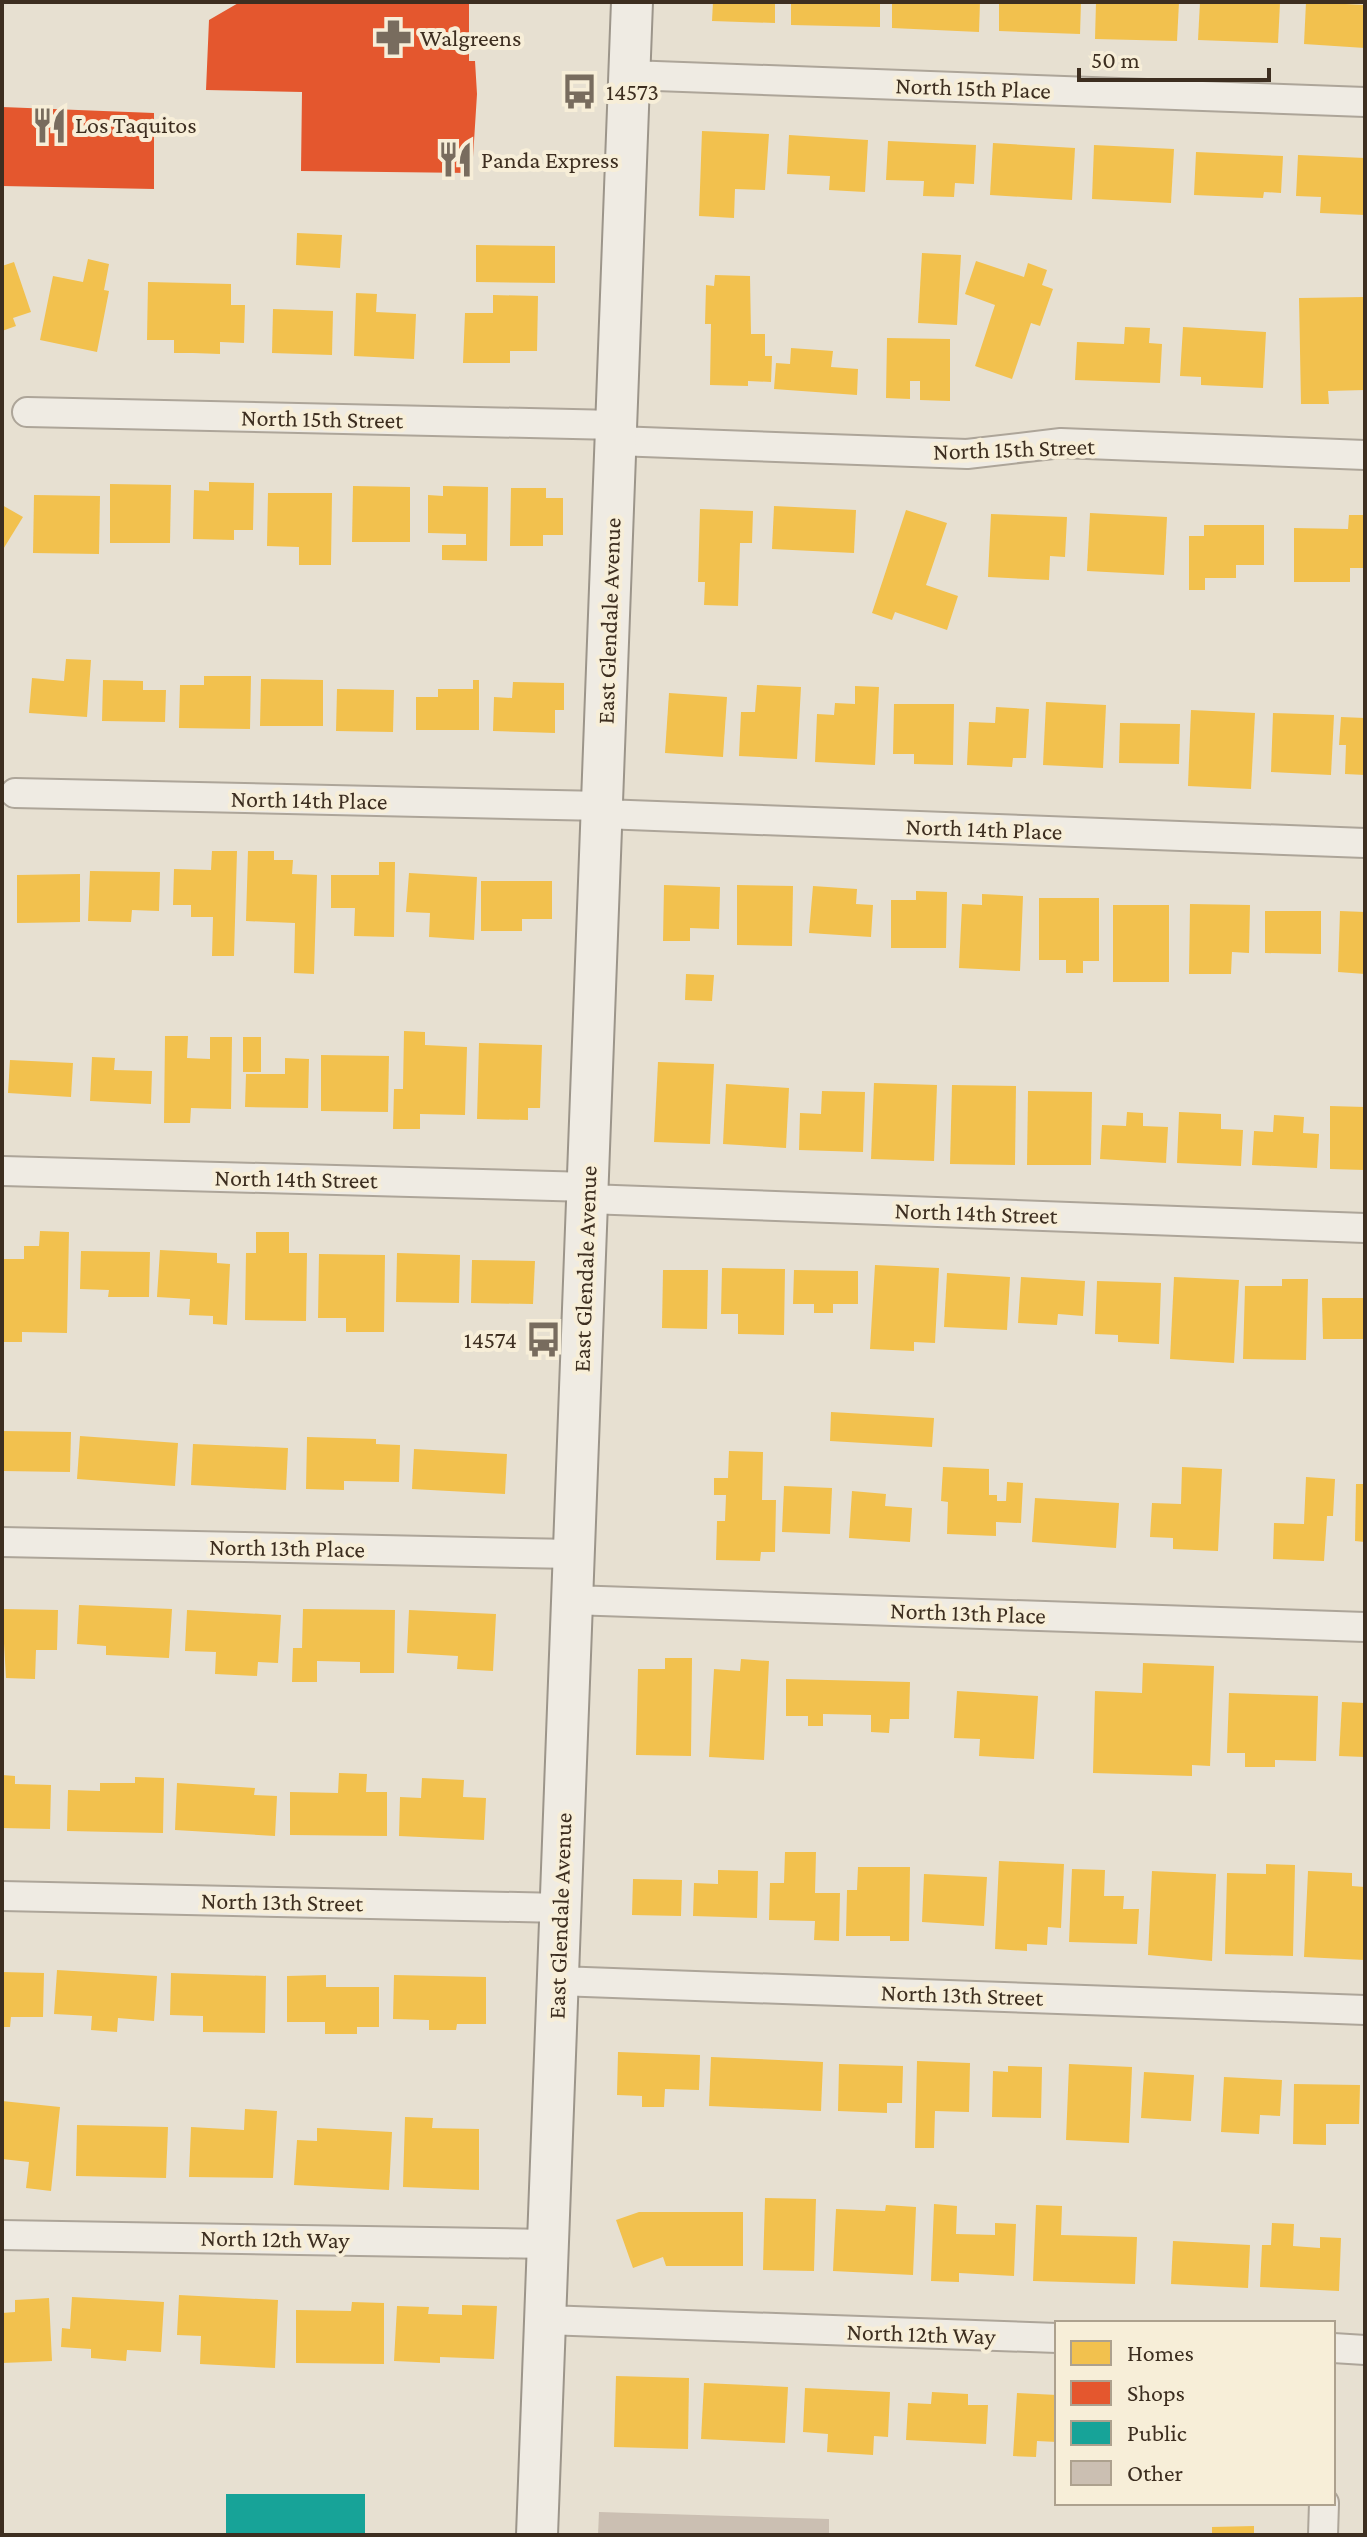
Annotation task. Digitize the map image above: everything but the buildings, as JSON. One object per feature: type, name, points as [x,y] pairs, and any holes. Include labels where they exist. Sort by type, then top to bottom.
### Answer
[{"type":"main road","name":"East Glendale Avenue","points":[[537,2535],[632,2]]},
{"type":"street","name":"North 15th Place","points":[[629,75],[1365,102]]},
{"type":"street","name":"North 15th Street","points":[[27,412],[616,433],[967,454],[1061,443],[1365,455]]},
{"type":"street","name":"North 14th Place","points":[[15,793],[603,810],[1365,843]]},
{"type":"street","name":"North 14th Street","points":[[3,1171],[588,1193],[1365,1228]]},
{"type":"street","name":"North 13th Place","points":[[2,1542],[573,1554]]},
{"type":"street","name":"North 13th Place","points":[[571,1600],[1365,1627]]},
{"type":"street","name":"North 13th Street","points":[[2,1896],[561,1908]]},
{"type":"street","name":"North 13th Street","points":[[558,1981],[1365,2010]]},
{"type":"street","name":"North 12th Way","points":[[2,2235],[548,2244]]},
{"type":"street","name":"North 12th Way","points":[[545,2320],[1055,2338]]},
{"type":"street","points":[[1335,2348],[1365,2350]]},
{"type":"street","points":[[1323,2535],[1324,2505]]},
{"type":"place","name":"Walgreens","points":[[394,38]]},
{"type":"place","name":"14573","points":[[580,92]]},
{"type":"place","name":"Los Taquitos","points":[[49,125]]},
{"type":"place","name":"Panda Express","points":[[455,160]]},
{"type":"place","name":"14574","points":[[543,1340]]}]
